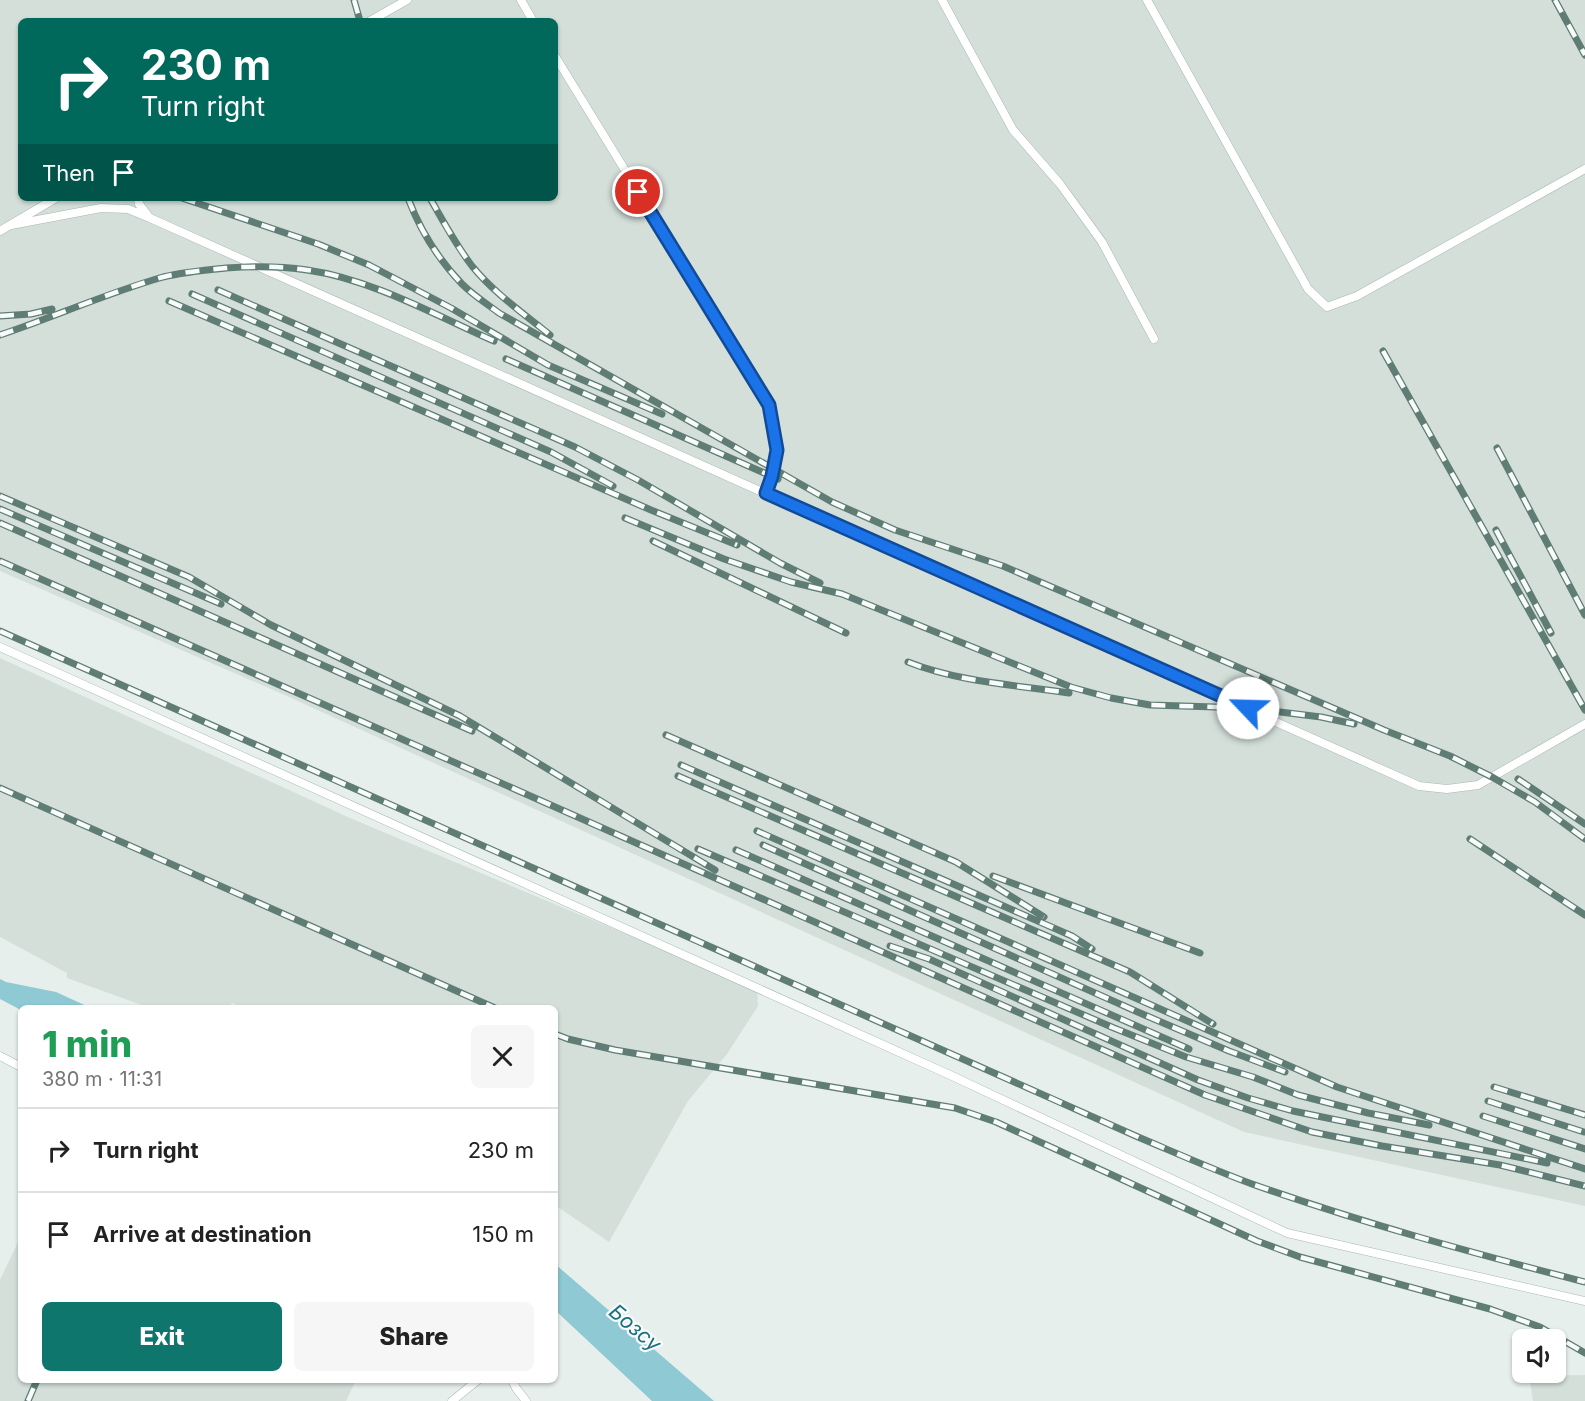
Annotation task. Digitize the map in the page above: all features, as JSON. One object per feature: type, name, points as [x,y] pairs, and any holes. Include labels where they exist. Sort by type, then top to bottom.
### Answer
[{"type":"lane","points":[[375,18],[407,0]]},
{"type":"lane","points":[[520,0],[531,18]]},
{"type":"lane","points":[[942,0],[1013,130],[1060,184],[1102,242],[1154,339]]},
{"type":"lane","points":[[1147,0],[1308,289],[1328,307],[1358,296],[1585,169]]},
{"type":"lane","points":[[558,61],[769,405],[777,450],[766,493]]},
{"type":"lane","points":[[0,231],[51,201]]},
{"type":"lane","points":[[138,201],[150,218]]},
{"type":"lane","points":[[11,225],[101,208],[128,209],[1419,786],[1447,789],[1478,785],[1585,724]]},
{"type":"lane","points":[[0,647],[939,1070],[1287,1233],[1585,1301]]},
{"type":"lane","points":[[3,1058],[18,1065]]},
{"type":"lane","points":[[452,1401],[474,1383]]},
{"type":"lane","points":[[514,1383],[526,1401]]},
{"type":"shaded area","points":[[0,0],[1585,0],[1585,1206],[1244,1132],[278,692],[0,571]]},
{"type":"shaded area","points":[[0,658],[350,818],[757,989],[758,1006],[727,1054],[688,1101],[609,1242],[558,1207],[558,1005],[237,1005],[232,1003],[231,1005],[142,1005],[67,978],[67,973],[0,937]]},
{"type":"shaded area","points":[[18,1242],[18,1383],[355,1383],[346,1401],[0,1401],[0,1280]]},
{"type":"shaded area","points":[[1566,1375],[1585,1375],[1585,1401],[1533,1401],[1530,1383],[1566,1383]]},
{"type":"water","points":[[0,979],[56,992],[84,1005],[18,1005],[18,1008],[0,999]]},
{"type":"water","name":"Бозсу","points":[[558,1267],[714,1401],[652,1401],[558,1313]]},
{"type":"railway","points":[[354,0],[359,18]]},
{"type":"railway","points":[[1555,0],[1585,55]]},
{"type":"railway","points":[[191,201],[318,244],[369,265],[451,308],[548,365],[662,414]]},
{"type":"railway","points":[[409,201],[424,233],[445,265],[475,296],[499,313],[832,502],[895,530],[1003,566],[1384,730],[1450,756],[1535,802],[1585,839]]},
{"type":"railway","points":[[432,201],[472,266],[509,302],[550,335]]},
{"type":"railway","points":[[0,335],[163,277],[186,272],[266,267],[307,270],[355,281],[402,299],[494,341]]},
{"type":"railway","points":[[218,290],[575,447],[638,480],[780,563],[820,583]]},
{"type":"railway","points":[[192,294],[551,452],[613,486]]},
{"type":"railway","points":[[169,301],[737,545]]},
{"type":"railway","points":[[0,316],[31,314],[52,309]]},
{"type":"railway","points":[[1383,351],[1585,710]]},
{"type":"railway","points":[[506,359],[778,479]]},
{"type":"railway","points":[[1497,448],[1585,615]]},
{"type":"railway","points":[[0,496],[189,577],[271,625],[460,716],[715,870]]},
{"type":"railway","points":[[0,509],[221,604]]},
{"type":"railway","points":[[625,518],[724,559],[791,582],[842,594],[1071,687],[1111,698],[1150,705],[1248,708],[1321,717],[1354,724]]},
{"type":"railway","points":[[0,523],[472,731]]},
{"type":"railway","points":[[1496,530],[1551,633]]},
{"type":"railway","points":[[653,541],[846,633]]},
{"type":"railway","points":[[0,561],[1205,1095],[1312,1132],[1500,1165],[1585,1186]]},
{"type":"railway","points":[[0,631],[1209,1167],[1293,1198],[1376,1224],[1459,1249],[1585,1282]]},
{"type":"railway","points":[[908,662],[967,678],[1069,693]]},
{"type":"railway","points":[[666,735],[956,862],[1044,917]]},
{"type":"railway","points":[[681,765],[1072,936],[1092,949]]},
{"type":"railway","points":[[678,776],[1130,972],[1213,1024]]},
{"type":"railway","points":[[1518,779],[1585,824]]},
{"type":"railway","points":[[0,788],[488,1005]]},
{"type":"railway","points":[[757,831],[1337,1087],[1585,1169]]},
{"type":"railway","points":[[1470,839],[1585,915]]},
{"type":"railway","points":[[763,845],[1140,1013],[1285,1072]]},
{"type":"railway","points":[[698,849],[1186,1057],[1253,1077],[1298,1095],[1368,1113],[1429,1125]]},
{"type":"railway","points":[[736,850],[1189,1049]]},
{"type":"railway","points":[[993,876],[1200,953]]},
{"type":"railway","points":[[890,946],[929,959],[1198,1080],[1248,1098],[1293,1111],[1547,1163]]},
{"type":"railway","points":[[558,1035],[615,1050],[955,1108],[996,1122],[1257,1241],[1300,1257],[1490,1309],[1540,1327],[1585,1353]]},
{"type":"railway","points":[[1494,1087],[1585,1115]]},
{"type":"railway","points":[[1488,1101],[1584,1132]]},
{"type":"railway","points":[[1483,1116],[1585,1149]]},
{"type":"railway","points":[[28,1401],[36,1383]]},
{"type":"route","points":[[638,192],[769,405],[777,450],[766,493],[1248,708]]}]
